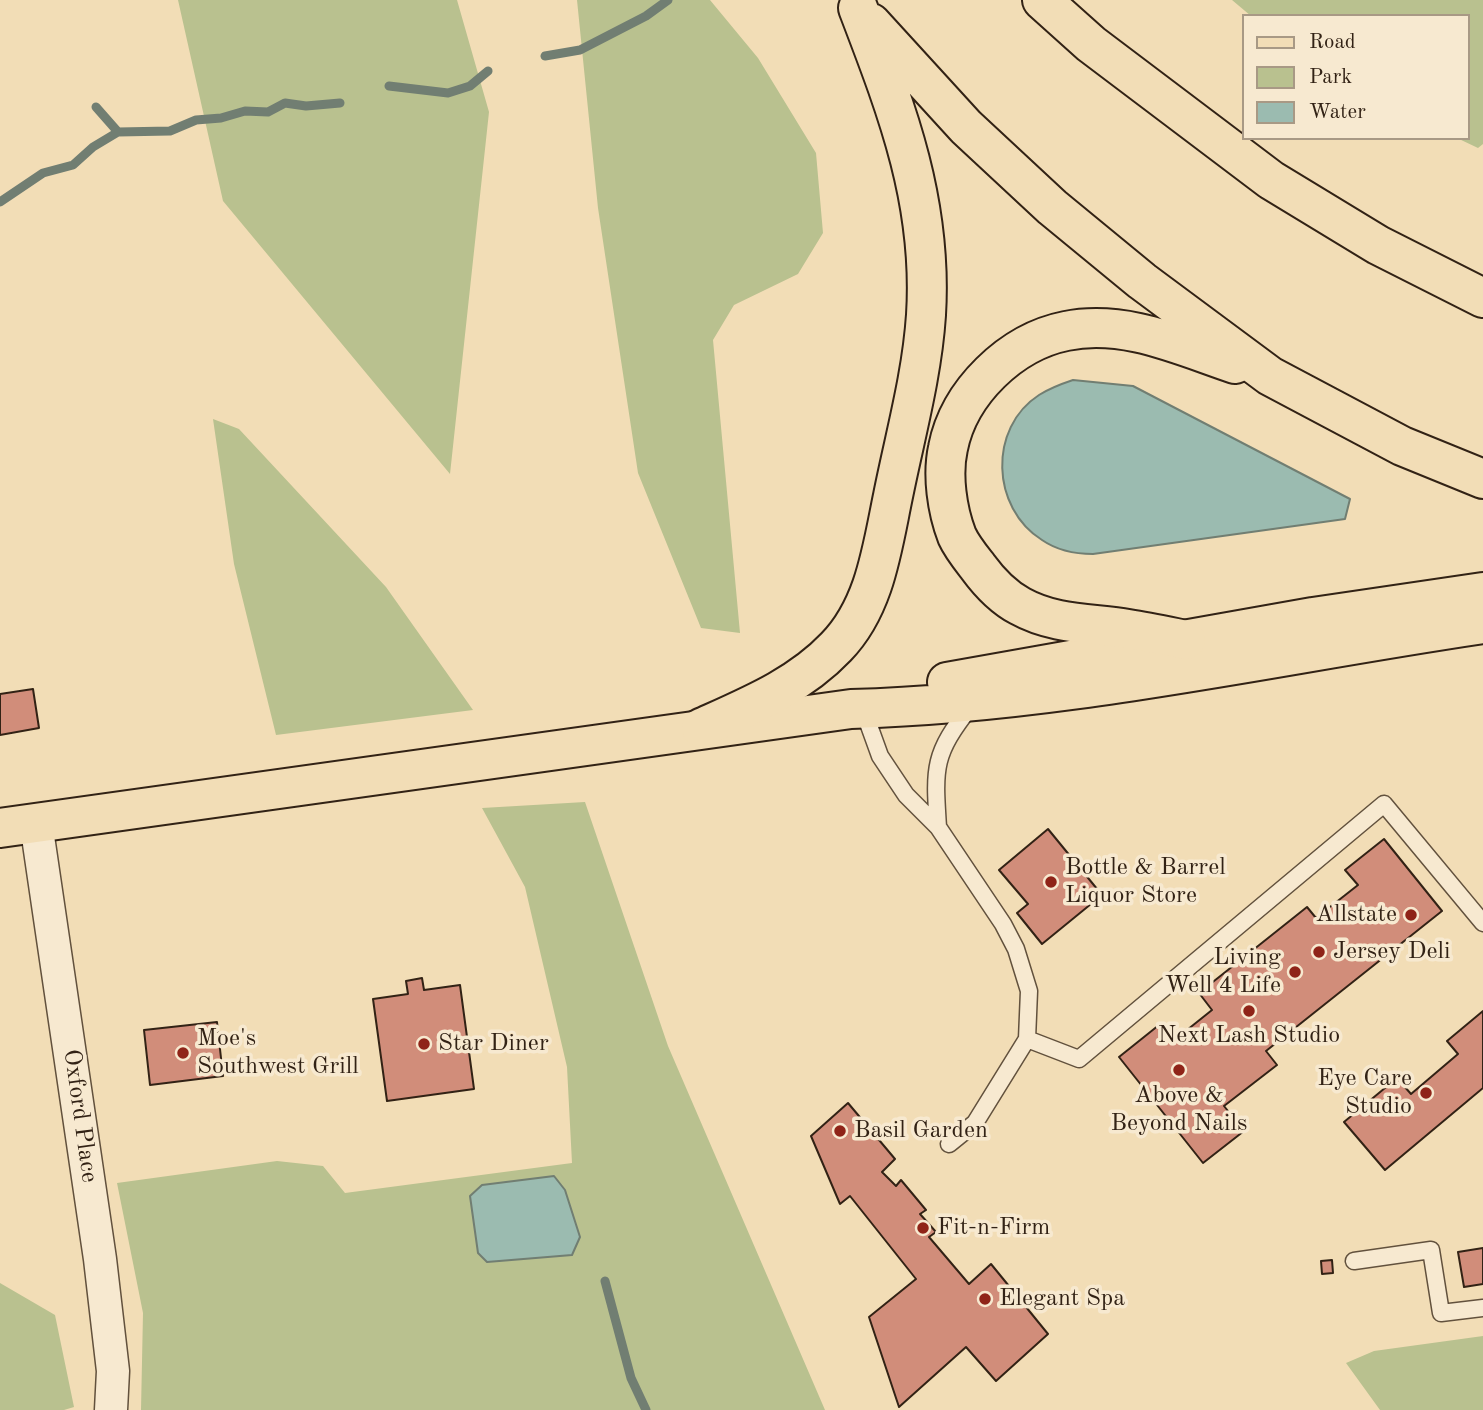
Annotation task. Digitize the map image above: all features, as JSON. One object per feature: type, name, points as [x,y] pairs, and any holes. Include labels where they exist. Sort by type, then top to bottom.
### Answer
[{"type":"main road","points":[[1042,0],[1091,44],[1271,180],[1378,245],[1483,298]]},
{"type":"main road","points":[[855,4],[966,127],[1052,207],[1142,281],[1270,376],[1402,446],[1483,479]]},
{"type":"main road","points":[[701,729],[771,696],[807,674],[838,646],[862,613],[877,570],[922,356],[927,275],[922,214],[911,160],[898,115],[855,4]]},
{"type":"main road","points":[[1185,640],[1042,616],[1018,606],[990,583],[958,538],[949,509],[946,476],[948,448],[970,396],[989,373],[1033,343],[1067,331],[1098,328],[1139,331],[1270,376]]},
{"type":"main road","points":[[857,709],[957,680],[1313,617],[1483,592]]},
{"type":"main road","points":[[18,825],[857,709],[974,703],[1244,665],[1372,640],[1483,624]]},
{"type":"street","name":"Oxford Place","points":[[18,825],[69,1038],[110,1332],[113,1371],[111,1410]]},
{"type":"lane","points":[[938,827],[935,785],[937,765],[943,746],[974,703]]},
{"type":"lane","points":[[857,709],[880,756],[906,795],[938,827],[1003,924],[1016,949],[1029,991],[1027,1039],[975,1123],[949,1144]]},
{"type":"lane","points":[[1027,1039],[1079,1059],[1384,804],[1483,923]]},
{"type":"lane","points":[[1354,1261],[1432,1250],[1441,1312],[1483,1308]]},
{"type":"green space","points":[[178,0],[457,0],[489,112],[450,474],[223,201]]},
{"type":"green space","points":[[577,0],[710,0],[758,58],[816,153],[823,233],[798,274],[734,305],[713,340],[740,633],[701,628],[638,473],[598,208]]},
{"type":"green space","points":[[1232,0],[1483,0],[1483,144],[1478,148],[1461,140],[1469,140],[1469,14],[1249,14]]},
{"type":"green space","points":[[213,419],[239,429],[386,587],[473,710],[276,735],[234,564]]},
{"type":"green space","points":[[585,802],[668,1046],[825,1410],[141,1410],[143,1313],[117,1183],[277,1161],[323,1166],[345,1193],[572,1163],[567,1067],[525,887],[482,808]]},
{"type":"green space","points":[[0,1283],[55,1315],[74,1407],[64,1410],[0,1410]]},
{"type":"green space","points":[[1483,1336],[1483,1410],[1380,1410],[1346,1363],[1374,1351]]},
{"type":"water","points":[[1073,380],[1133,386],[1350,499],[1345,519],[1093,554],[1066,551],[1048,544],[1025,526],[1013,508],[1005,489],[1002,468],[1004,447],[1011,427],[1022,409],[1039,395]]},
{"type":"water","points":[[554,1176],[565,1190],[580,1237],[572,1255],[487,1262],[478,1253],[470,1196],[482,1185]]},
{"type":"building","points":[[33,689],[39,728],[0,735],[0,694]]},
{"type":"building","name":"Bottle & Barrel Liquor Store","points":[[1048,829],[1102,895],[1042,944],[1017,913],[1028,904],[999,870]]},
{"type":"building","points":[[1384,839],[1442,911],[1266,1051],[1277,1065],[1224,1106],[1244,1131],[1203,1163],[1119,1057],[1159,1025],[1172,1042],[1212,1010],[1199,993],[1307,907],[1316,918],[1358,885],[1345,870]]},
{"type":"building","name":"Star Diner","points":[[422,978],[424,990],[460,985],[474,1089],[387,1101],[373,999],[408,994],[406,981]]},
{"type":"building","points":[[1483,1011],[1483,1088],[1385,1170],[1344,1122],[1397,1078],[1411,1094],[1458,1054],[1447,1041]]},
{"type":"building","name":"Moe's Southwest Grill","points":[[217,1022],[223,1076],[150,1085],[144,1030]]},
{"type":"building","points":[[848,1103],[895,1159],[882,1172],[896,1186],[901,1180],[926,1210],[920,1214],[936,1232],[929,1237],[969,1284],[991,1264],[1048,1334],[996,1381],[966,1347],[899,1407],[869,1317],[916,1279],[850,1196],[840,1204],[811,1136]]},
{"type":"building","points":[[1483,1248],[1483,1284],[1464,1287],[1458,1252]]},
{"type":"building","points":[[1332,1260],[1333,1273],[1322,1274],[1321,1261]]},
{"type":"waterway","points":[[545,56],[580,50],[646,16],[668,0]]},
{"type":"waterway","points":[[389,86],[448,93],[470,86],[488,71]]},
{"type":"waterway","points":[[0,202],[43,173],[73,165],[93,147],[118,132],[170,131],[196,120],[221,118],[245,111],[268,112],[285,103],[306,106],[340,103]]},
{"type":"waterway","points":[[96,107],[118,132]]},
{"type":"waterway","points":[[605,1281],[631,1378],[646,1410]]},
{"type":"place","name":"Bottle & Barrel Liquor Store","points":[[1051,882]]},
{"type":"place","name":"Allstate","points":[[1411,915]]},
{"type":"place","name":"Jersey Deli","points":[[1319,952]]},
{"type":"place","name":"Living Well 4 Life","points":[[1295,972]]},
{"type":"place","name":"Next Lash Studio","points":[[1249,1011]]},
{"type":"place","name":"Star Diner","points":[[424,1044]]},
{"type":"place","name":"Moe's Southwest Grill","points":[[183,1053]]},
{"type":"place","name":"Above & Beyond Nails","points":[[1179,1070]]},
{"type":"place","name":"Eye Care Studio","points":[[1426,1093]]},
{"type":"place","name":"Basil Garden","points":[[840,1131]]},
{"type":"place","name":"Fit-n-Firm","points":[[923,1228]]},
{"type":"place","name":"Elegant Spa","points":[[985,1299]]}]
